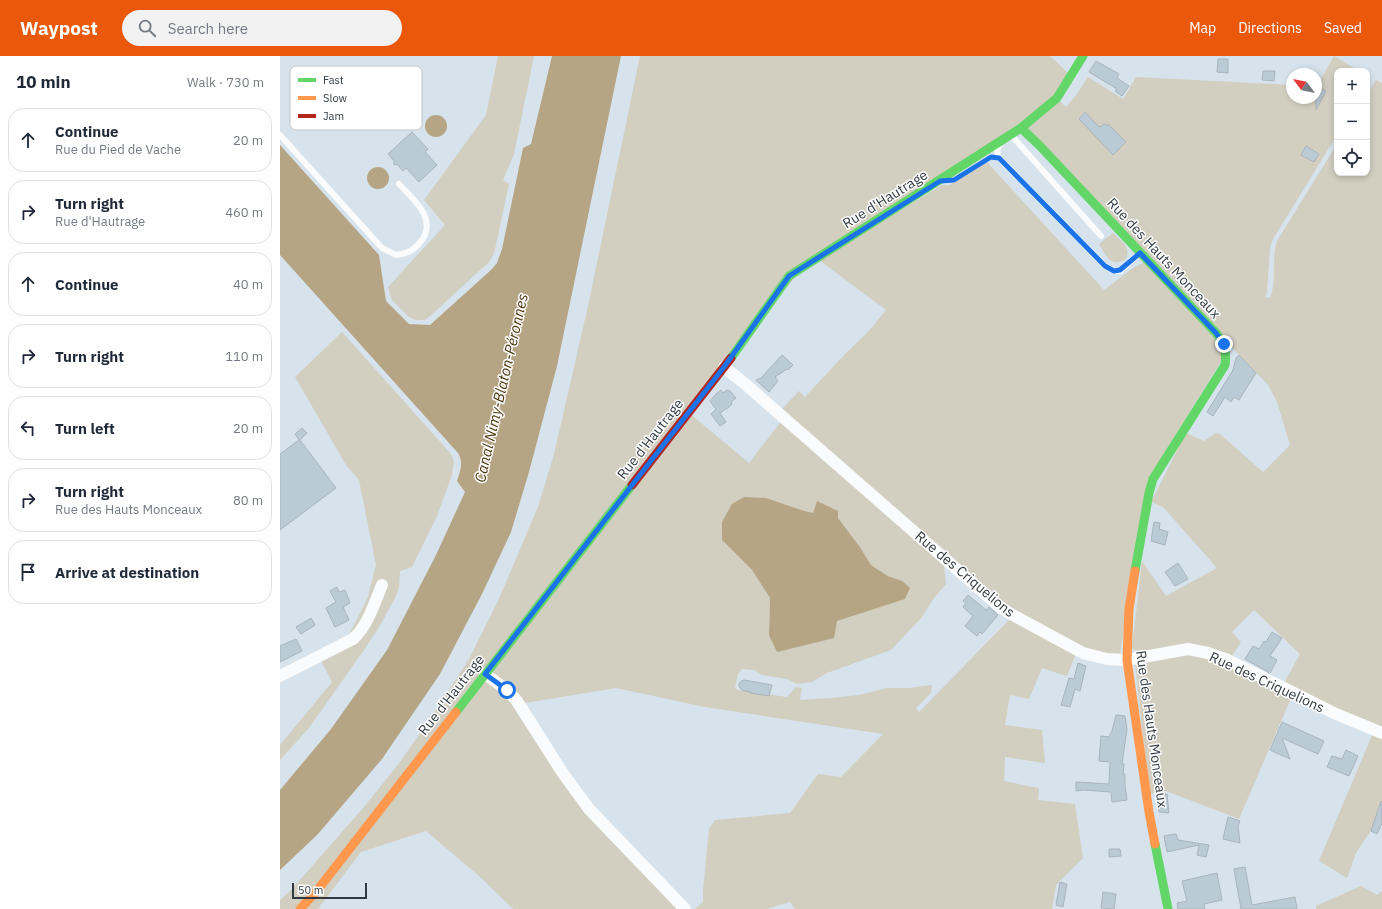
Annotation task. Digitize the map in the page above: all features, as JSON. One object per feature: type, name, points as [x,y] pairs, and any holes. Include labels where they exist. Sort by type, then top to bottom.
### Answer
[{"type":"street","name":"Rue d'Hautrage","points":[[300,909],[316,892],[724,367],[789,276],[1021,128],[1057,98],[1083,56]]},
{"type":"street","name":"Rue des Hauts Monceaux","points":[[1021,128],[1039,145],[1221,339],[1227,354],[1222,371],[1153,480],[1149,493],[1129,609],[1127,660],[1149,812],[1168,909]]},
{"type":"street","name":"Rue des Criquelions","points":[[724,367],[1000,607],[1011,614],[1083,653],[1107,659],[1127,660],[1188,650],[1208,653],[1228,660],[1336,714],[1382,733]]},
{"type":"street","points":[[280,676],[357,635],[368,619],[382,585]]},
{"type":"street","points":[[485,674],[507,690],[517,701],[562,772],[589,809],[685,909]]},
{"type":"lane","points":[[280,135],[382,248],[389,253],[396,255],[411,250],[419,244],[428,227],[426,217],[419,206],[399,184]]},
{"type":"lane","points":[[1010,136],[1101,236]]},
{"type":"lane","points":[[1000,142],[997,151],[999,158],[1105,266],[1114,271],[1120,270],[1140,253]]},
{"type":"lane","points":[[991,157],[999,158]]},
{"type":"lane","points":[[940,181],[954,180]]},
{"type":"shaded area","points":[[498,56],[534,56],[514,154],[503,180],[509,184],[494,254],[489,262],[429,317],[425,320],[415,320],[409,317],[392,300],[388,287],[445,225],[424,200],[486,115]]},
{"type":"shaded area","points":[[640,56],[1050,56],[1068,73],[1054,95],[1066,107],[1088,77],[1123,99],[1136,77],[1286,85],[1286,104],[1322,104],[1322,77],[1334,56],[1354,68],[1334,68],[1334,140],[1273,239],[1270,248],[1267,293],[1265,297],[1270,298],[1274,277],[1274,255],[1277,241],[1334,149],[1334,176],[1370,176],[1370,90],[1376,80],[1382,83],[1382,729],[1283,685],[1300,654],[1254,610],[1232,632],[1241,642],[1230,659],[1208,650],[1140,653],[1132,648],[1142,561],[1166,596],[1217,568],[1163,507],[1151,502],[1186,433],[1204,441],[1216,433],[1220,434],[1263,472],[1290,445],[1277,402],[1268,385],[1021,128],[803,267],[688,412],[749,463],[786,415],[781,410],[799,391],[805,397],[868,332],[886,310],[819,260],[942,185],[950,185],[987,162],[1104,290],[1133,268],[1145,262],[1212,333],[1223,358],[1150,476],[1120,653],[1116,656],[1091,652],[1015,610],[944,566],[946,584],[934,598],[922,617],[891,650],[827,673],[812,682],[797,684],[787,679],[762,675],[754,670],[742,669],[738,674],[735,688],[738,690],[787,697],[796,687],[802,688],[800,700],[859,695],[887,688],[909,688],[932,685],[931,693],[916,708],[919,712],[1011,618],[1076,654],[1067,676],[1042,668],[1029,699],[1010,695],[1005,725],[1042,730],[1045,763],[1005,757],[1004,781],[1039,788],[1038,800],[1075,804],[1083,858],[1056,885],[1052,909],[795,909],[790,902],[767,909],[695,909],[703,902],[709,829],[715,820],[790,813],[818,774],[841,777],[883,734],[705,707],[616,688],[525,703],[510,702],[539,747],[680,909],[513,909],[479,876],[426,831],[361,852],[318,909],[280,909],[280,900],[291,890],[364,807],[400,762],[469,659],[498,601],[538,507],[554,454],[588,306]],"holes":[[[817,502],[838,518],[860,547],[871,565],[888,576],[902,581],[904,599],[837,621],[769,635],[770,598],[752,570],[722,540],[801,510],[813,513]]]},
{"type":"shaded area","points":[[1113,233],[1125,245],[1127,251],[1126,259],[1116,262],[1104,253],[1099,244]]},
{"type":"shaded area","points":[[342,332],[451,454],[454,462],[452,475],[437,516],[412,567],[400,571],[399,587],[396,596],[381,624],[309,728],[280,760],[280,745],[332,682],[320,659],[353,640],[350,633],[368,597],[376,565],[359,480],[346,465],[295,377]]},
{"type":"shaded area","points":[[1198,652],[1292,696],[1239,819],[1166,791],[1149,794],[1135,662]]},
{"type":"shaded area","points":[[1373,733],[1382,736],[1382,801],[1372,829],[1356,853],[1347,878],[1319,861]]},
{"type":"shaded area","points":[[1361,886],[1377,895],[1382,891],[1382,909],[1316,909],[1316,906]]},
{"type":"water","name":"Canal Nimy-Blaton-Péronnes","points":[[552,56],[621,56],[557,366],[529,472],[511,532],[482,594],[440,674],[382,759],[318,834],[280,870],[280,790],[331,729],[387,650],[436,555],[465,492],[457,481],[461,464],[458,453],[280,255],[280,145],[379,255],[386,301],[409,324],[430,325],[497,263],[502,249],[523,148],[531,144]]},
{"type":"water","points":[[436,115],[444,118],[447,126],[444,134],[436,137],[428,134],[425,126],[428,118]]},
{"type":"water","points":[[378,167],[386,170],[389,178],[386,186],[378,189],[370,186],[367,178],[370,170]]},
{"type":"water","points":[[744,497],[766,498],[813,513],[817,501],[838,511],[838,518],[860,547],[871,565],[888,576],[902,581],[910,588],[905,599],[837,621],[834,638],[777,652],[769,635],[770,598],[752,570],[722,540],[722,522],[732,504]]},
{"type":"building","points":[[1218,59],[1228,59],[1228,73],[1217,72]]},
{"type":"building","points":[[1096,61],[1119,74],[1117,78],[1129,86],[1122,96],[1115,91],[1117,89],[1089,72]]},
{"type":"building","points":[[1263,71],[1275,71],[1274,81],[1262,80]]},
{"type":"building","points":[[1322,89],[1326,91],[1322,99]]},
{"type":"building","points":[[1085,112],[1098,126],[1101,127],[1104,123],[1107,126],[1108,124],[1126,142],[1113,155],[1079,119]]},
{"type":"building","points":[[412,132],[428,149],[425,152],[437,165],[419,182],[406,168],[403,171],[397,164],[394,165],[394,161],[388,154]]},
{"type":"building","points":[[1306,146],[1319,154],[1314,162],[1301,155]]},
{"type":"building","points":[[782,355],[793,365],[788,370],[787,369],[775,377],[778,381],[769,392],[756,380],[761,378]]},
{"type":"building","points":[[1239,355],[1256,373],[1239,400],[1234,397],[1231,402],[1225,397],[1213,416],[1207,412],[1233,370],[1236,358]]},
{"type":"building","points":[[721,390],[723,393],[727,390],[730,391],[736,398],[731,402],[732,404],[729,407],[720,413],[726,422],[720,426],[711,414],[716,409],[710,401]]},
{"type":"building","points":[[302,428],[307,433],[300,440],[336,488],[280,530],[280,454],[299,440],[295,434]]},
{"type":"building","points":[[1154,522],[1160,523],[1159,529],[1168,532],[1165,545],[1151,541]]},
{"type":"building","points":[[1178,563],[1188,579],[1175,586],[1165,572]]},
{"type":"building","points":[[337,587],[339,592],[345,590],[350,603],[343,607],[349,620],[335,627],[326,608],[336,602],[330,591]]},
{"type":"building","points":[[968,595],[986,610],[989,607],[998,615],[982,634],[980,632],[977,636],[965,626],[973,616],[963,607],[966,603],[963,601]]},
{"type":"building","points":[[311,618],[315,625],[301,634],[296,627]]},
{"type":"building","points":[[1272,632],[1282,638],[1270,656],[1277,660],[1270,673],[1245,659],[1253,646],[1259,649],[1264,641],[1266,642]]},
{"type":"building","points":[[296,639],[302,651],[280,662],[280,646]]},
{"type":"building","points":[[1078,663],[1086,666],[1080,691],[1075,689],[1070,707],[1061,705],[1069,678],[1074,679]]},
{"type":"building","points":[[744,680],[772,685],[769,696],[742,690],[739,687],[739,684]]},
{"type":"building","points":[[1116,715],[1125,716],[1127,729],[1122,764],[1124,764],[1123,774],[1125,774],[1127,800],[1112,802],[1111,792],[1076,791],[1076,782],[1109,784],[1110,762],[1099,761],[1101,736],[1109,737]]},
{"type":"building","points":[[1282,722],[1324,741],[1318,754],[1282,738],[1290,759],[1270,750]]},
{"type":"building","points":[[1346,750],[1358,756],[1349,776],[1327,767],[1332,756],[1342,759]]},
{"type":"building","points":[[1157,794],[1167,794],[1169,813],[1159,812]]},
{"type":"building","points":[[1381,801],[1382,823],[1377,834],[1371,831]]},
{"type":"building","points":[[1228,817],[1240,821],[1238,826],[1240,843],[1223,839]]},
{"type":"building","points":[[1176,834],[1178,840],[1209,845],[1206,857],[1197,855],[1199,845],[1167,852],[1164,836]]},
{"type":"building","points":[[1109,849],[1120,849],[1121,856],[1109,857]]},
{"type":"building","points":[[1245,867],[1252,905],[1295,897],[1297,909],[1241,909],[1234,869]]},
{"type":"building","points":[[1217,873],[1222,900],[1204,904],[1205,909],[1178,909],[1177,903],[1187,901],[1182,881]]},
{"type":"building","points":[[1060,882],[1067,884],[1063,907],[1056,905]]},
{"type":"building","points":[[1103,892],[1116,894],[1114,909],[1101,908]]},
{"type":"traffic: fast","points":[[731,358],[789,276],[1021,128],[1057,98],[1083,56]]},
{"type":"traffic: fast","points":[[1021,128],[1039,145],[1216,333],[1224,348],[1226,356],[1225,365],[1153,479],[1149,493],[1135,571]]},
{"type":"traffic: fast","points":[[456,712],[632,485]]},
{"type":"traffic: fast","points":[[1155,844],[1168,909]]},
{"type":"traffic: slow","points":[[1135,571],[1129,609],[1127,660],[1155,844]]},
{"type":"traffic: slow","points":[[300,909],[316,892],[456,712]]},
{"type":"traffic: jam","points":[[632,485],[731,358]]},
{"type":"route","points":[[507,690],[485,674],[724,367],[789,276],[796,270],[940,181],[954,180],[993,156],[999,158],[1105,266],[1114,271],[1118,271],[1129,264],[1140,253],[1216,333],[1224,344]]}]
